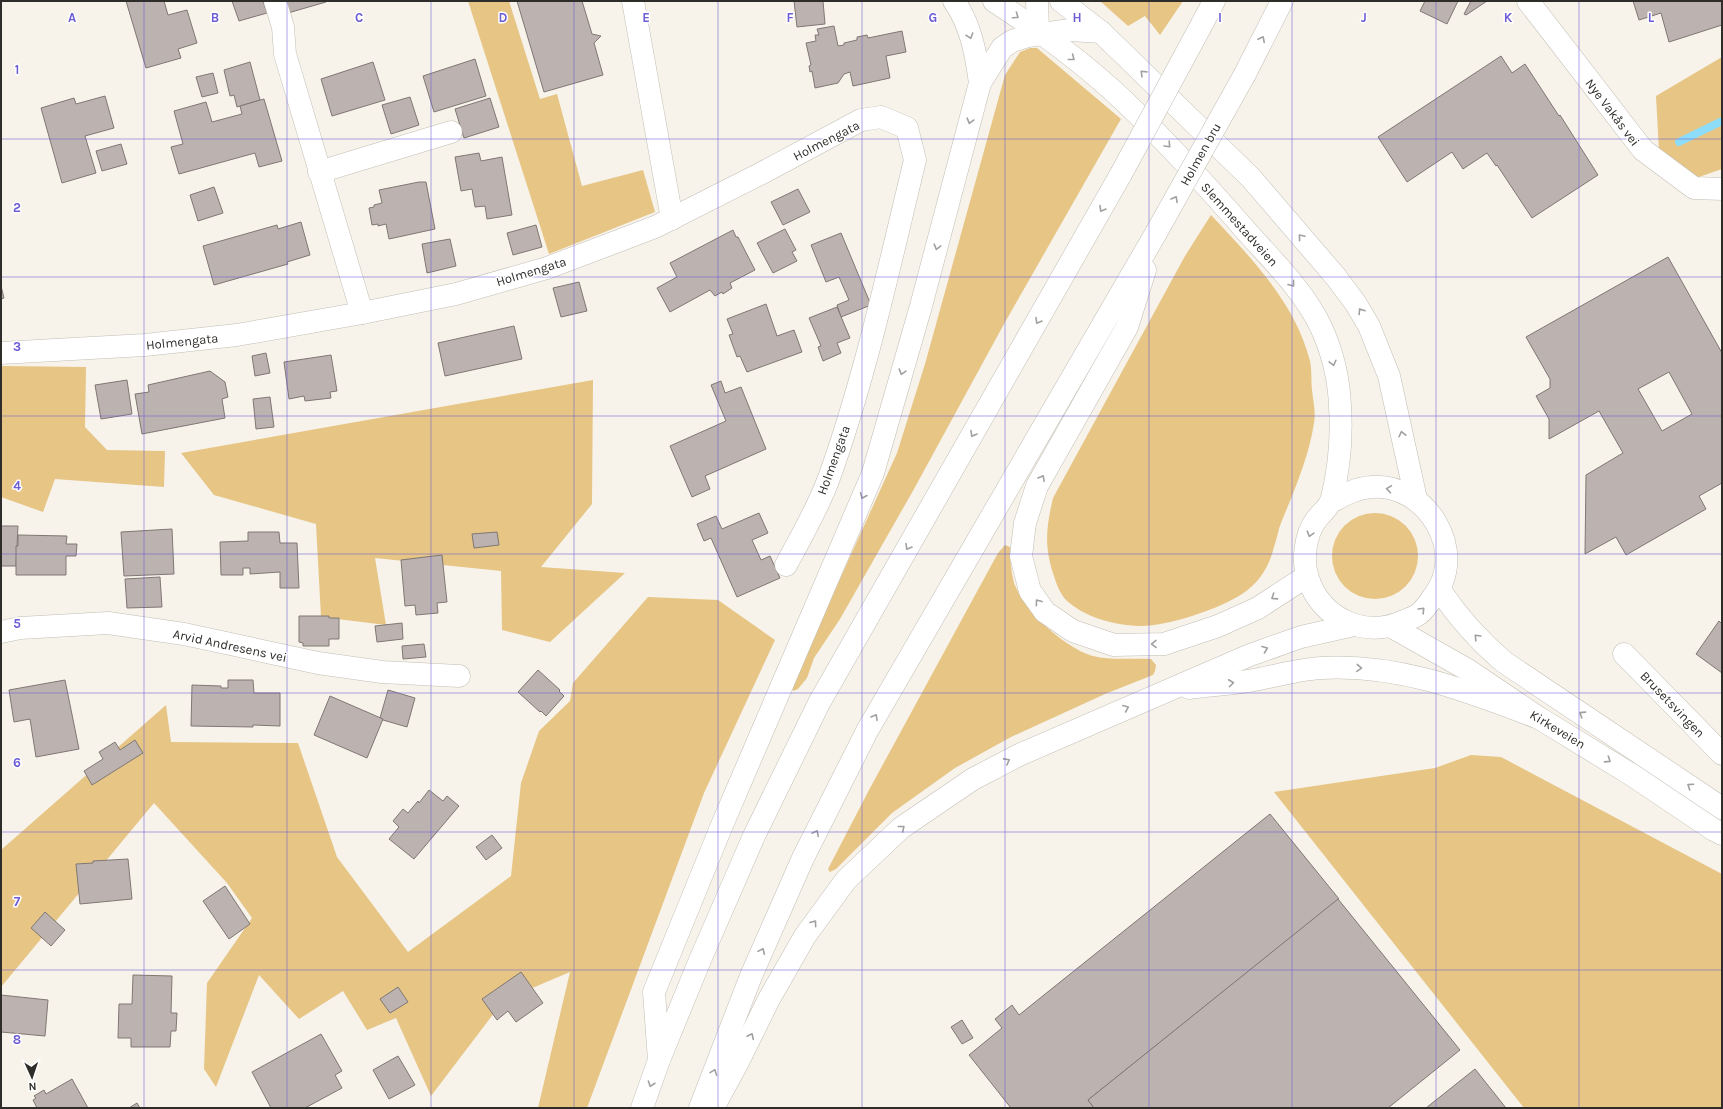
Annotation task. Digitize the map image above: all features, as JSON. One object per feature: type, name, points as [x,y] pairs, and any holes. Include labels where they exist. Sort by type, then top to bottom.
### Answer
[{"type":"main road","points":[[275,1],[283,27],[285,54],[362,313]]},
{"type":"main road","points":[[633,1],[672,219]]},
{"type":"main road","points":[[954,1],[962,14],[975,51],[980,83]]},
{"type":"main road","name":"Slemmestadveien","points":[[994,1],[1040,33],[1121,98],[1222,203],[1279,268],[1303,299],[1320,326],[1333,362],[1340,403],[1338,465],[1331,502]]},
{"type":"main road","points":[[1037,1],[1040,33]]},
{"type":"main road","points":[[1061,1],[1101,32],[1251,178],[1336,277],[1356,304],[1369,326],[1389,376],[1416,499]]},
{"type":"main road","points":[[642,1108],[659,1060],[700,960],[754,836],[819,703],[1121,174],[1214,1]]},
{"type":"main road","name":"Holmen bru","points":[[1156,233],[1245,74],[1282,1]]},
{"type":"main road","name":"Nye Vakås vei","points":[[1528,1],[1643,150],[1694,188],[1722,189]]},
{"type":"main road","points":[[659,1060],[654,992],[722,824],[873,473],[921,306],[980,83],[1002,48],[1012,41],[1040,33],[1070,30],[1101,32]]},
{"type":"main road","name":"Holmengata","points":[[1,353],[145,345],[237,335],[362,313],[456,294],[547,268],[654,228],[862,120],[881,117],[906,128],[915,160],[867,358],[828,480],[786,565]]},
{"type":"main road","points":[[319,172],[451,132]]},
{"type":"main road","points":[[1156,233],[1127,328],[1037,486],[1025,523],[1021,556],[1030,591],[1046,612],[1074,631],[1114,645],[1164,644],[1218,626],[1258,608],[1307,576]]},
{"type":"main road","points":[[700,1108],[751,976],[803,858],[867,731],[1156,233]]},
{"type":"main road","points":[[713,1108],[738,1062],[769,999],[805,936],[846,880],[901,828],[973,779],[1019,755],[1275,645],[1317,632],[1354,626],[1373,629],[1392,627],[1420,614],[1440,589],[1447,565],[1445,540],[1434,517],[1416,499],[1395,490],[1373,487],[1351,491],[1331,502],[1314,523],[1305,549],[1307,576],[1317,598],[1333,614],[1354,626]]},
{"type":"main road","name":"Kirkeveien","points":[[1440,589],[1456,614],[1470,631],[1504,662],[1722,808]]},
{"type":"main road","name":"Arvid Andresens vei","points":[[1,632],[20,628],[108,623],[184,634],[318,663],[382,672],[459,676]]},
{"type":"main road","name":"Kirkeveien","points":[[1392,627],[1468,670],[1539,718],[1592,750],[1722,834]]},
{"type":"main road","name":"Brusetsvingen","points":[[1624,654],[1722,754]]},
{"type":"main road","points":[[1164,692],[1258,680],[1301,670],[1342,668],[1367,669],[1397,672],[1445,684],[1539,718]]},
{"type":"shaded area","points":[[468,1],[509,1],[540,99],[557,94],[582,186],[643,170],[655,212],[549,254]]},
{"type":"shaded area","points":[[1100,1],[1183,1],[1160,35],[1145,16],[1128,26]]},
{"type":"shaded area","points":[[1030,48],[1037,48],[1121,119],[1004,324],[914,489],[840,619],[814,658],[807,678],[798,689],[793,691],[792,686],[796,676],[897,453],[925,364],[1005,75],[1020,52]]},
{"type":"shaded area","points":[[1722,57],[1722,169],[1696,178],[1659,151],[1656,96]]},
{"type":"shaded area","points":[[1211,215],[1270,282],[1294,319],[1303,340],[1311,364],[1315,411],[1315,419],[1309,448],[1266,568],[1258,580],[1248,590],[1232,600],[1206,611],[1163,624],[1139,626],[1109,622],[1081,611],[1072,605],[1065,599],[1058,588],[1047,546],[1049,519],[1053,498],[1185,256]]},
{"type":"shaded area","points":[[1,366],[86,367],[85,427],[107,450],[165,451],[164,487],[55,479],[43,512],[1,497]]},
{"type":"shaded area","points":[[593,380],[592,504],[541,567],[625,573],[550,642],[502,630],[501,571],[375,558],[386,625],[321,617],[316,524],[214,495],[181,453]]},
{"type":"shaded area","points":[[1375,513],[1391,517],[1405,526],[1414,540],[1418,556],[1414,572],[1405,586],[1391,595],[1375,599],[1359,595],[1345,586],[1336,572],[1332,556],[1336,540],[1345,526],[1359,517]]},
{"type":"shaded area","points":[[1005,545],[1010,547],[1010,561],[1014,583],[1026,604],[1044,625],[1066,642],[1087,654],[1101,658],[1151,659],[1156,665],[1153,675],[1105,694],[1011,737],[955,768],[892,813],[836,869],[830,872],[828,869],[869,790],[998,553]]},
{"type":"shaded area","points":[[648,597],[718,600],[775,640],[704,793],[587,1108],[538,1108],[570,972],[504,1000],[431,1096],[396,1018],[367,1030],[343,991],[299,1019],[259,975],[216,1087],[204,1069],[207,983],[252,918],[227,883],[154,803],[1,987],[1,850],[166,705],[171,742],[298,743],[337,857],[408,952],[511,876],[521,783],[539,731],[570,701],[573,683]]},
{"type":"shaded area","points":[[1471,755],[1501,757],[1722,874],[1722,1108],[1524,1108],[1274,792],[1435,768]]},
{"type":"building","points":[[126,1],[164,1],[168,15],[187,10],[197,43],[178,49],[181,58],[146,68]]},
{"type":"building","points":[[232,1],[263,1],[267,13],[239,21]]},
{"type":"building","points":[[285,1],[326,1],[326,2],[288,13]]},
{"type":"building","points":[[517,1],[582,1],[592,34],[601,36],[594,43],[603,75],[544,92]]},
{"type":"building","points":[[794,1],[823,1],[825,24],[797,27]]},
{"type":"building","points":[[1425,1],[1458,1],[1447,24],[1420,11]]},
{"type":"building","points":[[1471,1],[1487,1],[1466,15],[1464,14]]},
{"type":"building","points":[[1633,1],[1722,1],[1722,25],[1669,42],[1661,13],[1639,20]]},
{"type":"building","points":[[834,26],[838,46],[857,40],[857,37],[867,35],[868,38],[902,31],[906,52],[886,56],[890,78],[853,86],[850,72],[844,74],[838,83],[815,88],[812,71],[810,72],[809,66],[811,65],[806,43],[816,41],[815,35],[819,35],[817,29]]},
{"type":"building","points":[[1501,56],[1512,73],[1525,64],[1559,116],[1560,115],[1598,175],[1532,218],[1497,165],[1496,166],[1487,153],[1463,169],[1452,152],[1407,182],[1378,137]]},
{"type":"building","points":[[475,59],[486,96],[434,112],[423,76]]},
{"type":"building","points":[[250,62],[260,100],[237,107],[234,95],[230,96],[224,70]]},
{"type":"building","points":[[373,62],[385,100],[332,116],[321,79]]},
{"type":"building","points":[[213,73],[218,93],[202,97],[196,77]]},
{"type":"building","points":[[105,96],[114,128],[85,136],[96,173],[62,183],[41,108],[74,98],[76,104]]},
{"type":"building","points":[[410,97],[419,125],[391,134],[382,105]]},
{"type":"building","points":[[490,98],[499,127],[464,138],[455,109]]},
{"type":"building","points":[[264,99],[282,161],[259,167],[255,153],[179,174],[171,147],[183,144],[174,111],[206,102],[212,122],[242,114],[240,106]]},
{"type":"building","points":[[121,144],[127,164],[102,171],[96,151]]},
{"type":"building","points":[[479,153],[481,161],[502,157],[512,215],[487,219],[485,206],[475,207],[472,189],[461,191],[455,157]]},
{"type":"building","points":[[426,182],[435,229],[389,239],[386,224],[378,226],[378,224],[372,225],[369,208],[382,203],[379,190]]},
{"type":"building","points":[[214,187],[223,213],[198,221],[190,195]]},
{"type":"building","points":[[798,189],[810,212],[783,225],[771,202]]},
{"type":"building","points":[[301,222],[310,255],[287,262],[288,264],[214,285],[203,246],[277,225],[278,229]]},
{"type":"building","points":[[536,225],[542,247],[513,255],[507,233]]},
{"type":"building","points":[[785,229],[796,250],[792,252],[797,261],[773,273],[757,243]]},
{"type":"building","points":[[733,230],[755,270],[730,283],[732,288],[723,294],[722,292],[715,296],[710,290],[670,312],[657,288],[677,277],[670,263]]},
{"type":"building","points":[[841,233],[871,305],[841,317],[837,305],[849,300],[839,277],[826,282],[811,245]]},
{"type":"building","points":[[450,239],[456,266],[427,273],[422,244]]},
{"type":"building","points":[[1668,257],[1722,353],[1722,483],[1699,496],[1706,509],[1626,555],[1616,537],[1585,554],[1586,475],[1623,453],[1599,411],[1549,439],[1549,419],[1536,396],[1550,388],[1550,379],[1526,337]],"holes":[[[1669,372],[1692,414],[1662,431],[1638,389]]]},
{"type":"building","points":[[579,282],[587,311],[561,317],[553,288]]},
{"type":"building","points":[[1,286],[4,298],[1,299]]},
{"type":"building","points":[[766,304],[777,336],[794,330],[802,352],[747,372],[740,356],[737,357],[729,335],[733,334],[727,319]]},
{"type":"building","points":[[837,307],[850,338],[837,343],[841,353],[823,361],[818,347],[821,346],[809,318]]},
{"type":"building","points":[[514,326],[522,359],[445,376],[438,343]]},
{"type":"building","points":[[266,353],[270,373],[255,376],[252,356]]},
{"type":"building","points":[[331,355],[337,391],[330,392],[331,398],[305,401],[304,396],[289,399],[284,362]]},
{"type":"building","points":[[210,371],[225,382],[228,397],[222,399],[225,418],[142,434],[135,394],[149,392],[148,385]]},
{"type":"building","points":[[127,380],[132,414],[101,419],[95,385]]},
{"type":"building","points":[[721,381],[725,393],[741,387],[766,449],[705,476],[710,489],[692,497],[670,446],[726,421],[711,385]]},
{"type":"building","points":[[270,397],[274,427],[256,429],[253,399]]},
{"type":"building","points":[[759,513],[768,533],[752,540],[761,560],[770,556],[780,578],[737,597],[711,538],[704,541],[697,524],[716,516],[722,529]]},
{"type":"building","points":[[1,526],[18,526],[16,566],[1,566]]},
{"type":"building","points":[[172,529],[174,574],[124,576],[121,532]]},
{"type":"building","points":[[248,532],[279,532],[280,543],[297,543],[299,588],[280,588],[280,572],[250,574],[250,568],[243,568],[243,575],[221,575],[220,542],[248,541]]},
{"type":"building","points":[[497,532],[499,545],[474,548],[472,534]]},
{"type":"building","points":[[18,535],[67,536],[66,544],[77,544],[76,556],[66,556],[66,575],[16,575],[16,546],[18,546]]},
{"type":"building","points":[[442,555],[447,602],[437,603],[438,613],[416,615],[415,605],[405,606],[401,560]]},
{"type":"building","points":[[160,577],[162,607],[127,608],[125,579]]},
{"type":"building","points":[[299,616],[329,616],[329,618],[339,618],[339,639],[329,639],[329,646],[303,646],[303,643],[299,642]]},
{"type":"building","points":[[1719,621],[1722,624],[1722,673],[1696,654]]},
{"type":"building","points":[[402,623],[403,639],[377,642],[375,626]]},
{"type":"building","points":[[424,644],[426,657],[403,659],[402,646]]},
{"type":"building","points":[[538,670],[560,690],[559,691],[564,696],[546,716],[518,692]]},
{"type":"building","points":[[65,680],[79,749],[36,757],[30,719],[14,722],[9,690]]},
{"type":"building","points":[[228,680],[253,680],[254,693],[280,693],[280,726],[191,726],[192,685],[221,686],[221,688],[228,688]]},
{"type":"building","points":[[388,690],[415,698],[407,727],[380,718]]},
{"type":"building","points":[[330,696],[383,719],[367,758],[314,735]]},
{"type":"building","points":[[135,740],[143,753],[92,785],[84,771],[103,759],[99,752],[115,742],[120,750]]},
{"type":"building","points":[[429,790],[443,801],[447,796],[459,806],[414,859],[389,839],[399,827],[393,821],[403,809],[408,813],[418,801],[419,803]]},
{"type":"building","points":[[1270,814],[1339,899],[1088,1100],[1094,1108],[1011,1108],[969,1055],[1002,1028],[995,1019],[1012,1005],[1019,1015]]},
{"type":"building","points":[[492,835],[502,848],[486,860],[476,847]]},
{"type":"building","points":[[128,859],[132,899],[80,904],[76,864],[93,863],[93,861]]},
{"type":"building","points":[[225,886],[250,924],[229,939],[203,901]]},
{"type":"building","points":[[1338,899],[1460,1050],[1388,1108],[1094,1108],[1088,1100]]},
{"type":"building","points":[[45,912],[65,930],[51,946],[31,928]]},
{"type":"building","points":[[521,972],[543,1003],[516,1022],[508,1011],[497,1020],[482,999]]},
{"type":"building","points":[[133,975],[172,976],[171,1013],[177,1013],[176,1031],[171,1031],[170,1047],[131,1047],[131,1038],[118,1038],[119,1004],[132,1004]]},
{"type":"building","points":[[398,987],[408,1002],[390,1013],[380,999]]},
{"type":"building","points":[[1,995],[48,1000],[45,1036],[1,1032]]},
{"type":"building","points":[[962,1020],[973,1038],[962,1044],[951,1027]]},
{"type":"building","points":[[321,1034],[342,1071],[335,1075],[342,1088],[305,1108],[271,1108],[252,1072]]},
{"type":"building","points":[[398,1056],[415,1085],[389,1099],[373,1070]]},
{"type":"building","points":[[1475,1069],[1506,1108],[1426,1108]]},
{"type":"building","points":[[72,1079],[88,1108],[37,1108],[33,1100],[36,1098],[34,1096],[44,1090],[46,1094]]},
{"type":"building","points":[[137,1103],[140,1108],[129,1108]]},
{"type":"waterway","points":[[1679,142],[1722,121]]}]
